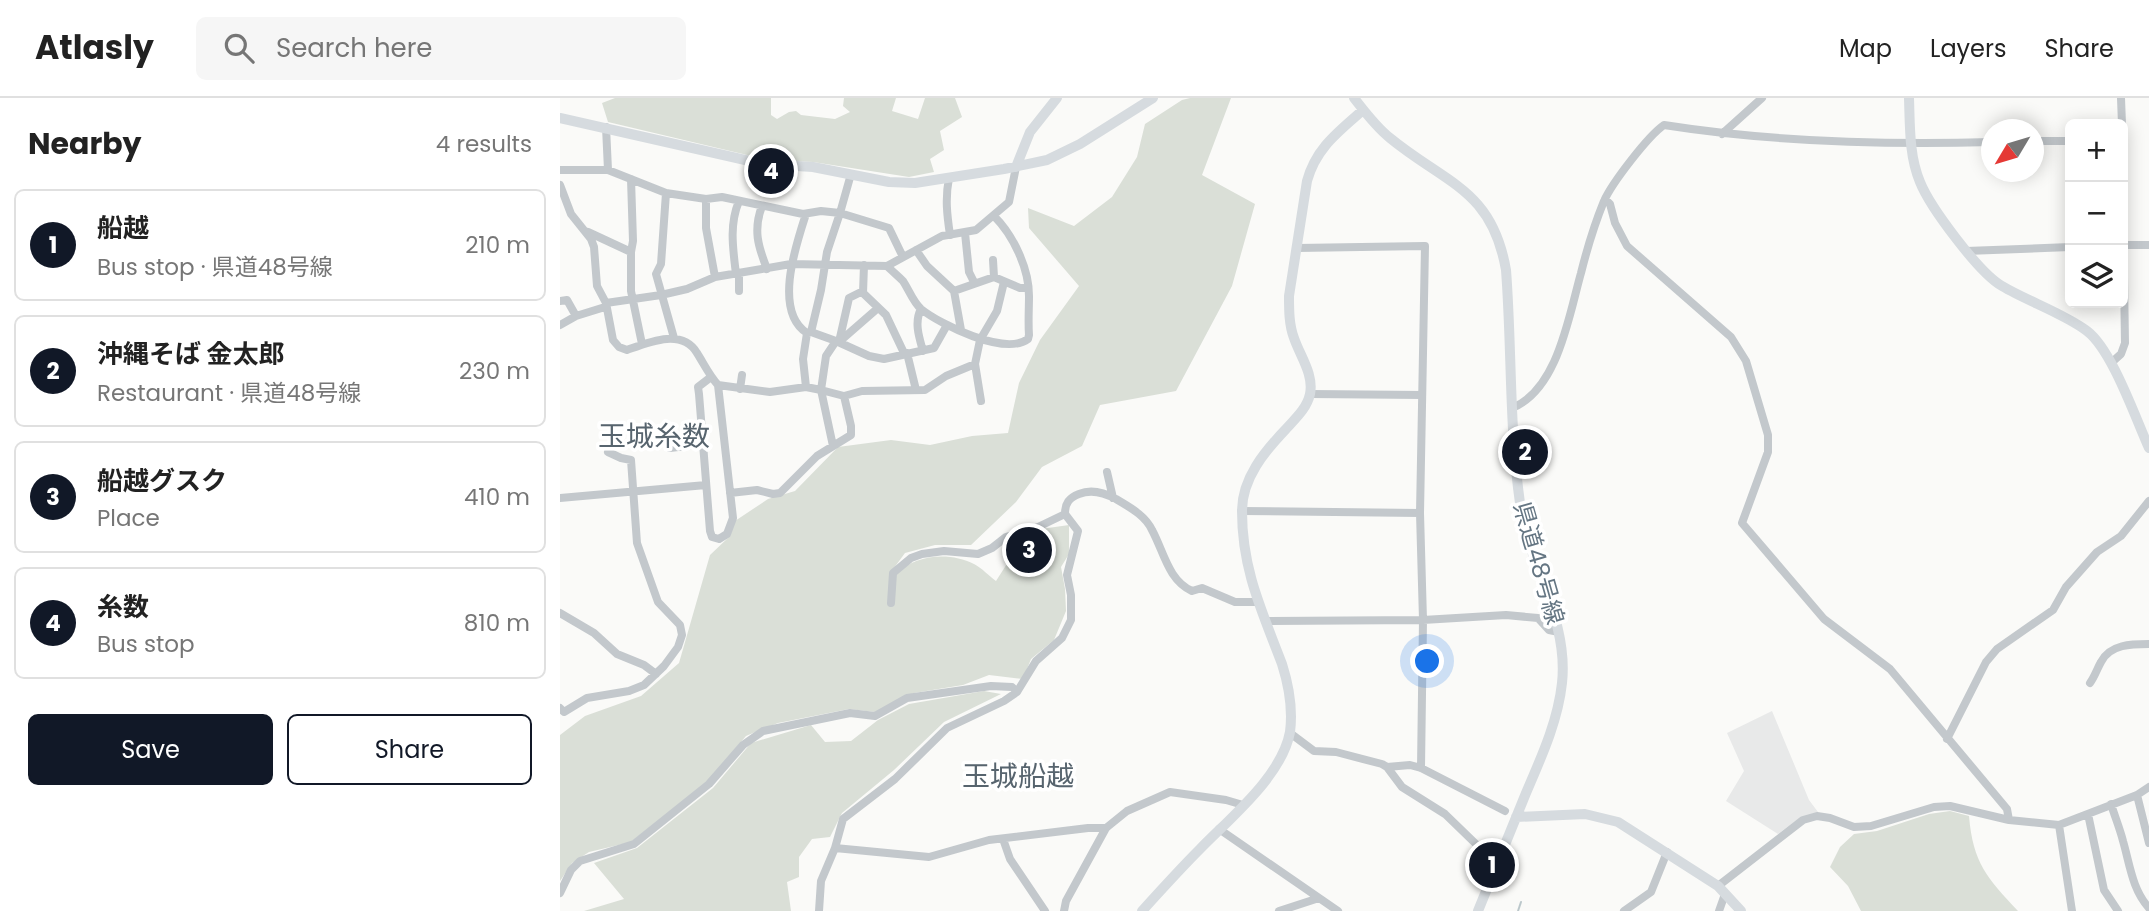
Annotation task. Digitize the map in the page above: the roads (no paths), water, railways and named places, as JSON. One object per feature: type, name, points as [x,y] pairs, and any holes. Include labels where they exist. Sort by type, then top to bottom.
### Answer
[{"type":"street","points":[[560,325],[605,305],[687,289],[715,277],[792,264],[887,266],[942,236],[976,230],[1012,197],[1016,167],[1030,132],[1057,98]]},
{"type":"street","points":[[560,118],[763,164],[813,167],[889,183],[915,183],[1016,167],[1058,156],[1153,98]]},
{"type":"street","name":"県道48号線","points":[[1354,98],[1391,140],[1476,200],[1492,222],[1499,238],[1506,270],[1520,506],[1526,534],[1559,632],[1563,659],[1559,703],[1546,743],[1478,911]]},
{"type":"street","points":[[1722,134],[1762,98]]},
{"type":"street","points":[[1909,98],[1910,145],[1920,183],[1966,251],[1998,284],[2087,331],[2101,346],[2149,448]]},
{"type":"street","points":[[2121,98],[2122,119]]},
{"type":"street","points":[[1142,911],[1243,805],[1276,766],[1290,733],[1289,685],[1257,602],[1250,575],[1242,511],[1246,487],[1256,466],[1297,418],[1310,394],[1308,370],[1293,337],[1289,296],[1311,166],[1329,140],[1363,110]]},
{"type":"street","points":[[1513,408],[1533,395],[1550,369],[1563,338],[1605,199],[1651,134],[1664,125],[1722,134],[1910,145],[1981,142]]},
{"type":"street","points":[[607,127],[608,170]]},
{"type":"street","points":[[2044,141],[2065,141]]},
{"type":"street","points":[[560,170],[608,170],[666,194],[706,199],[722,197],[806,214],[821,211],[840,213],[889,228],[903,257]]},
{"type":"street","points":[[806,387],[803,359],[827,252],[851,174]]},
{"type":"street","points":[[949,178],[945,207],[950,235]]},
{"type":"street","points":[[631,179],[632,299],[642,344]]},
{"type":"street","points":[[560,185],[571,214],[586,231],[594,247],[597,285],[613,340],[619,347],[627,350],[642,344],[674,338],[687,341],[718,385],[733,518],[727,534],[719,539],[712,537],[709,531],[698,387],[711,377]]},
{"type":"street","points":[[666,194],[661,264],[656,274],[674,338]]},
{"type":"street","points":[[706,199],[706,228],[715,277]]},
{"type":"street","points":[[1605,199],[1610,204],[1615,223],[1627,246],[1731,337],[1746,361],[1768,435],[1768,453],[1742,523],[1824,619],[1890,669],[2007,809],[2009,820]]},
{"type":"street","points":[[739,201],[733,222],[733,249],[739,292]]},
{"type":"street","points":[[762,206],[756,236],[767,269]]},
{"type":"street","points":[[806,214],[792,264],[789,307],[798,328],[837,341],[869,356],[884,359],[933,348],[947,325]]},
{"type":"street","points":[[887,266],[902,281],[921,309],[947,325],[980,340],[1022,344],[1028,339],[1028,288],[1016,245],[1007,229],[994,216]]},
{"type":"street","points":[[586,231],[631,252]]},
{"type":"street","points":[[965,233],[969,272],[974,282]]},
{"type":"street","points":[[2128,245],[2149,245]]},
{"type":"street","points":[[1297,248],[1425,246],[1420,513],[1423,620],[1421,768]]},
{"type":"street","points":[[1966,251],[2065,247]]},
{"type":"street","points":[[916,250],[927,266],[954,291],[961,330]]},
{"type":"street","points":[[993,260],[994,277]]},
{"type":"street","points":[[864,265],[863,291],[886,315],[905,353],[916,390]]},
{"type":"street","points":[[954,291],[994,277],[1028,288]]},
{"type":"street","points":[[981,401],[975,364],[980,340],[997,311],[1003,282]]},
{"type":"street","points":[[837,341],[849,298],[863,291]]},
{"type":"street","points":[[560,301],[567,300],[576,316]]},
{"type":"street","points":[[834,446],[821,390],[826,356],[837,341],[878,308]]},
{"type":"street","points":[[2111,363],[2121,354],[2125,343],[2124,308]]},
{"type":"street","points":[[921,309],[918,314],[918,330],[923,351]]},
{"type":"street","points":[[718,385],[770,392],[806,387],[844,396],[862,391],[925,390],[946,376],[975,364]]},
{"type":"street","points":[[740,388],[742,376]]},
{"type":"street","points":[[1310,394],[1422,395]]},
{"type":"street","points":[[730,493],[757,490],[780,493],[802,469],[850,435],[851,426],[844,396]]},
{"type":"street","points":[[670,448],[703,444]]},
{"type":"street","points":[[560,708],[564,712],[587,698],[629,691],[644,685],[678,647],[682,635],[680,625],[658,602],[637,543],[631,460],[608,452]]},
{"type":"street","points":[[1107,472],[1113,498]]},
{"type":"street","points":[[560,498],[706,485]]},
{"type":"street","points":[[819,911],[821,881],[835,848],[843,819],[895,779],[947,728],[1017,692],[1036,661],[1062,638],[1071,620],[1071,596],[1067,575],[1078,531],[1065,514],[1066,503],[1082,493],[1096,492],[1113,498],[1134,510],[1147,522],[1175,580],[1184,588],[1192,592],[1202,588],[1235,601],[1257,602]]},
{"type":"street","points":[[1947,739],[1986,662],[1997,649],[2053,610],[2066,587],[2097,552],[2121,536],[2149,501]]},
{"type":"street","points":[[1242,511],[1420,513]]},
{"type":"street","points":[[891,603],[893,573],[911,558],[944,551],[978,554],[992,548],[1006,537],[1038,527],[1065,514]]},
{"type":"street","points":[[560,613],[594,633],[617,654],[644,665],[656,674]]},
{"type":"street","points":[[1265,621],[1423,620],[1506,615],[1538,618],[1549,631],[1559,632]]},
{"type":"street","points":[[2090,683],[2101,662],[2112,650],[2134,644],[2149,644]]},
{"type":"street","points":[[560,893],[580,861],[634,844],[709,785],[751,737],[763,731],[850,713],[875,716],[906,698],[991,686],[1012,687],[1017,692]]},
{"type":"street","points":[[1290,733],[1314,751],[1336,752],[1387,767],[1410,765],[1421,768],[1505,811]]},
{"type":"street","points":[[1387,767],[1402,787],[1445,814],[1477,845],[1500,857]]},
{"type":"street","points":[[1719,911],[1722,890],[1803,820],[1817,816],[1854,827],[1871,826],[1934,807],[1950,806],[2009,820],[2059,825],[2137,795],[2149,787]]},
{"type":"street","points":[[1065,911],[1066,901],[1106,828],[1127,811],[1170,792],[1243,805]]},
{"type":"street","points":[[2137,795],[2149,843]]},
{"type":"street","points":[[2111,804],[2124,843],[2131,877],[2147,903]]},
{"type":"street","points":[[1516,817],[1585,814],[1618,821],[1722,890],[1741,911]]},
{"type":"street","points":[[2088,814],[2104,890],[2118,911]]},
{"type":"street","points":[[2059,825],[2072,911]]},
{"type":"street","points":[[835,848],[929,858],[989,840],[1106,828]]},
{"type":"street","points":[[1219,829],[1338,911]]},
{"type":"street","points":[[1003,839],[1010,859],[1045,911]]},
{"type":"street","points":[[1624,911],[1651,892],[1668,852]]},
{"type":"street","points":[[1279,911],[1320,898]]},
{"type":"waterway","points":[[1518,911],[1521,902]]},
{"type":"place","name":"糸数","points":[[771,171]]},
{"type":"place","name":"沖縄そば 金太郎","points":[[1525,452]]},
{"type":"place","name":"船越グスク","points":[[1029,550]]},
{"type":"place","name":"船越","points":[[1492,865]]},
{"type":"district","name":"玉城糸数","points":[[654,436]]},
{"type":"district","name":"玉城船越","points":[[1018,776]]}]
